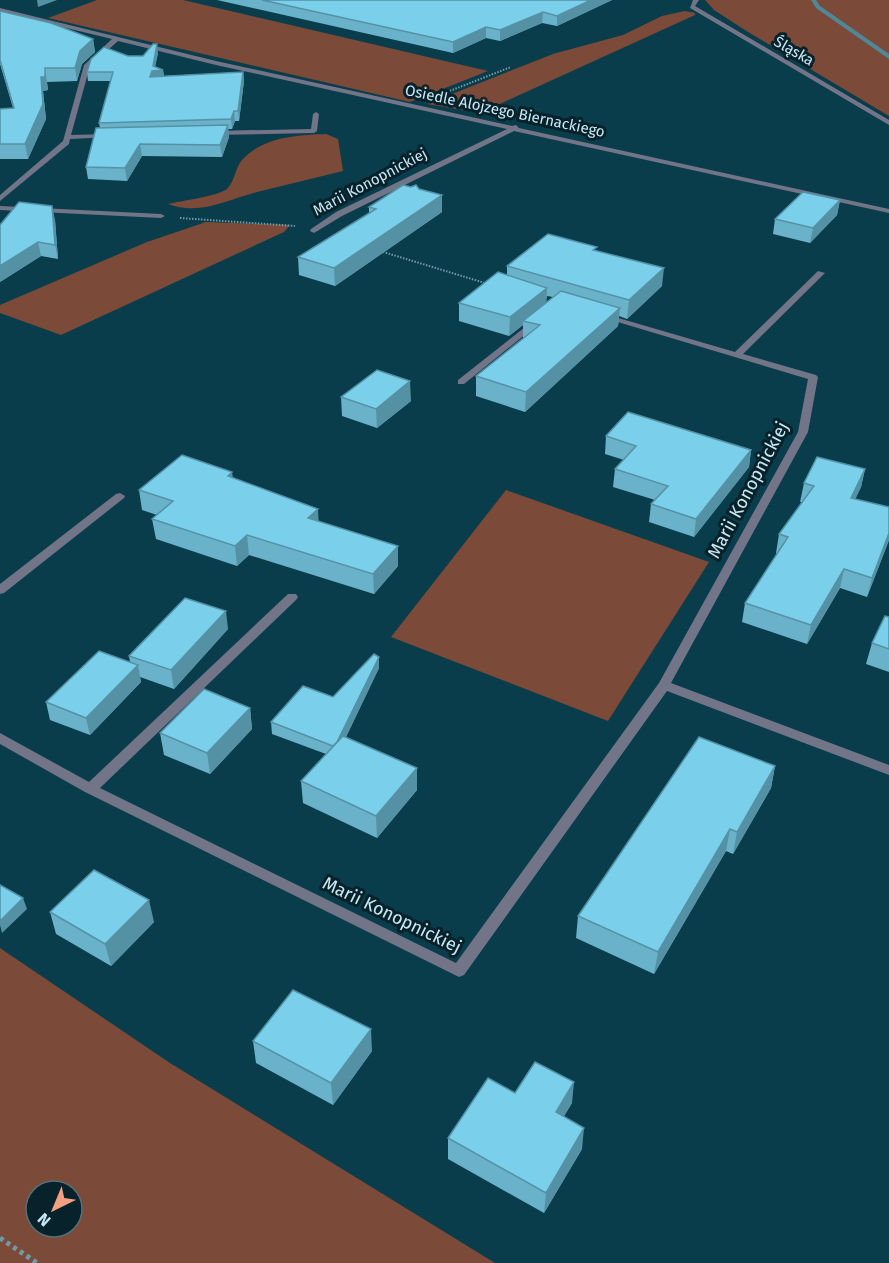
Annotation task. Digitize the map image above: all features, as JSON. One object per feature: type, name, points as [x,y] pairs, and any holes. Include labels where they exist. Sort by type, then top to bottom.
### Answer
[{"type":"street","name":"Śląska","points":[[696,0],[692,8],[889,123]]},
{"type":"street","name":"Osiedle Alojzego Biernackiego","points":[[0,10],[116,39],[889,211]]},
{"type":"street","points":[[0,199],[66,142],[87,65],[116,39]]},
{"type":"street","points":[[209,134],[314,131],[315,114]]},
{"type":"street","name":"Marii Konopnickiej","points":[[314,231],[339,214],[516,127]]},
{"type":"street","points":[[68,136],[115,135]]},
{"type":"street","points":[[0,208],[161,216]]},
{"type":"street","points":[[737,355],[821,273]]},
{"type":"street","name":"Marii Konopnickiej","points":[[0,738],[90,789],[459,971],[664,685],[803,432],[813,377],[591,313]]},
{"type":"street","points":[[461,382],[540,318]]},
{"type":"street","points":[[0,590],[120,496]]},
{"type":"street","points":[[90,789],[292,597]]},
{"type":"street","points":[[664,685],[889,770]]},
{"type":"path","points":[[414,106],[511,67]]},
{"type":"path","points":[[161,216],[290,225],[314,231]]},
{"type":"path","points":[[380,251],[485,283]]},
{"type":"path","points":[[0,1238],[37,1263]]},
{"type":"shaded area","points":[[97,0],[183,0],[488,71],[410,102],[48,18]]},
{"type":"shaded area","points":[[705,0],[889,0],[889,116],[748,32],[714,10]]},
{"type":"shaded area","points":[[685,11],[695,13],[695,15],[480,113],[427,104],[553,54],[623,35],[662,16]]},
{"type":"shaded area","points":[[326,134],[338,139],[343,171],[257,192],[213,206],[191,208],[168,204],[208,196],[227,189],[242,160],[260,146],[292,137]]},
{"type":"shaded area","points":[[206,222],[290,225],[284,232],[61,335],[0,313],[0,305],[147,242]]},
{"type":"shaded area","points":[[506,490],[709,562],[608,721],[391,637]]},
{"type":"shaded area","points":[[0,948],[170,1063],[495,1263],[0,1263]]},
{"type":"building","points":[[262,0],[591,0],[557,16],[543,12],[500,30],[486,27],[453,42]]},
{"type":"building","points":[[0,11],[51,23],[93,39],[80,51],[75,68],[45,68],[45,77],[41,77],[43,104],[25,144],[0,144],[0,109],[14,108],[0,60]]},
{"type":"building","points":[[153,44],[157,44],[153,66],[163,70],[152,71],[150,77],[243,72],[238,111],[234,111],[231,119],[99,123],[113,72],[87,72],[91,59],[104,47],[128,56],[143,56]]},
{"type":"building","points":[[228,125],[220,145],[140,144],[125,168],[86,167],[96,128]]},
{"type":"building","points":[[403,185],[411,187],[416,185],[419,189],[442,195],[334,268],[298,257],[376,209],[369,207]]},
{"type":"building","points":[[803,192],[840,200],[813,228],[775,219]]},
{"type":"building","points":[[19,202],[52,206],[55,245],[38,242],[0,266],[0,225]]},
{"type":"building","points":[[548,234],[597,247],[593,250],[664,268],[629,300],[507,266]]},
{"type":"building","points":[[498,272],[547,288],[510,317],[459,303]]},
{"type":"building","points":[[561,291],[620,308],[526,392],[476,376],[540,325],[523,321]]},
{"type":"building","points":[[377,370],[410,381],[376,409],[341,397]]},
{"type":"building","points":[[628,412],[751,450],[696,519],[651,504],[668,486],[615,469],[636,446],[606,436]]},
{"type":"building","points":[[182,455],[232,472],[228,476],[318,509],[308,518],[398,546],[373,574],[247,535],[235,546],[152,519],[173,501],[139,490]]},
{"type":"building","points":[[817,457],[865,469],[851,498],[889,507],[889,533],[872,578],[844,569],[811,625],[745,603],[788,537],[779,534],[814,486],[804,483]]},
{"type":"building","points":[[185,598],[226,611],[171,670],[129,656]]},
{"type":"building","points":[[885,616],[889,617],[889,649],[872,643]]},
{"type":"building","points":[[99,651],[138,665],[86,718],[46,702]]},
{"type":"building","points":[[374,654],[379,657],[333,746],[271,722],[303,686],[333,697]]},
{"type":"building","points":[[204,689],[250,708],[207,753],[160,733]]},
{"type":"building","points":[[343,736],[417,768],[376,816],[301,781]]},
{"type":"building","points":[[699,737],[775,766],[737,832],[730,829],[658,952],[578,916]]},
{"type":"building","points":[[94,870],[149,900],[105,944],[50,912]]},
{"type":"building","points":[[0,885],[23,898],[0,921]]},
{"type":"building","points":[[293,990],[371,1029],[331,1083],[253,1041]]},
{"type":"building","points":[[535,1062],[574,1082],[556,1112],[584,1128],[546,1193],[448,1138],[488,1078],[515,1093]]},
{"type":"waterway","points":[[813,0],[818,7],[889,57]]}]
